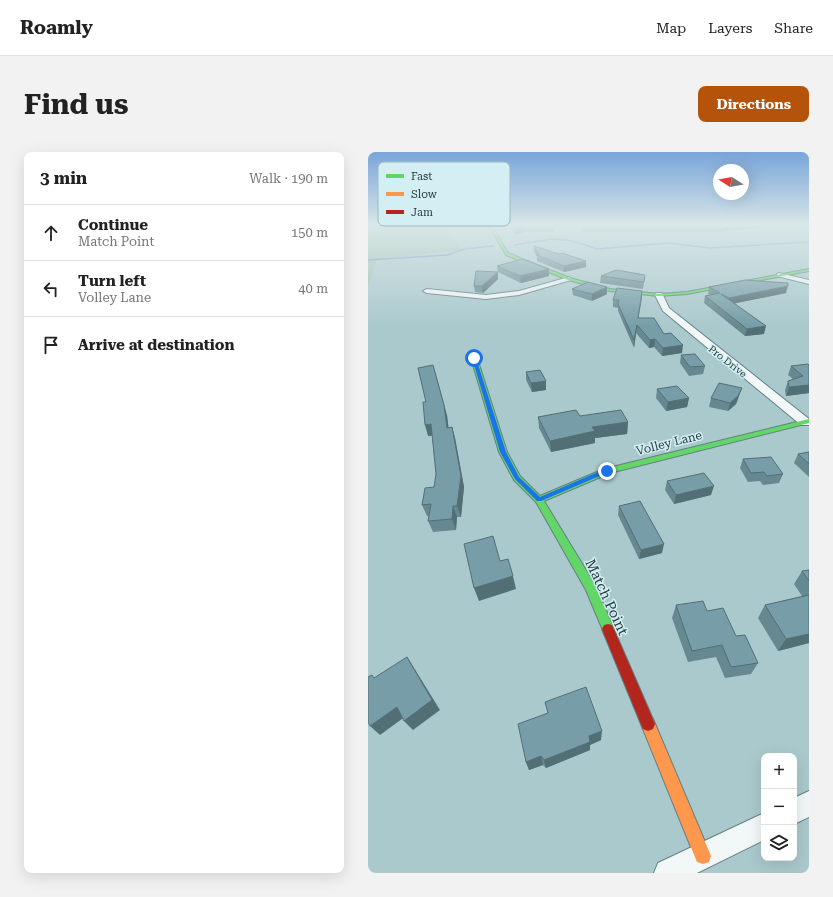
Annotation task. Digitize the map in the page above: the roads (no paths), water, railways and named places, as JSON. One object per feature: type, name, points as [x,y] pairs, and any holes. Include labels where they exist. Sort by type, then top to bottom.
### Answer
[{"type":"street","points":[[519,259],[569,279],[610,290],[658,295],[713,289],[809,270]]},
{"type":"street","points":[[779,275],[809,282]]},
{"type":"street","points":[[427,291],[486,297],[519,293],[569,279]]},
{"type":"street","name":"Pro Drive","points":[[658,295],[666,309],[700,339],[807,422]]},
{"type":"street","name":"Match Point","points":[[474,358],[503,452],[517,478],[539,500],[591,588],[703,856]]},
{"type":"street","name":"Volley Lane","points":[[539,500],[607,471],[807,422]]},
{"type":"street","points":[[797,810],[809,804]]},
{"type":"street","points":[[668,873],[761,827]]},
{"type":"waterway","points":[[368,260],[389,259]]}]
